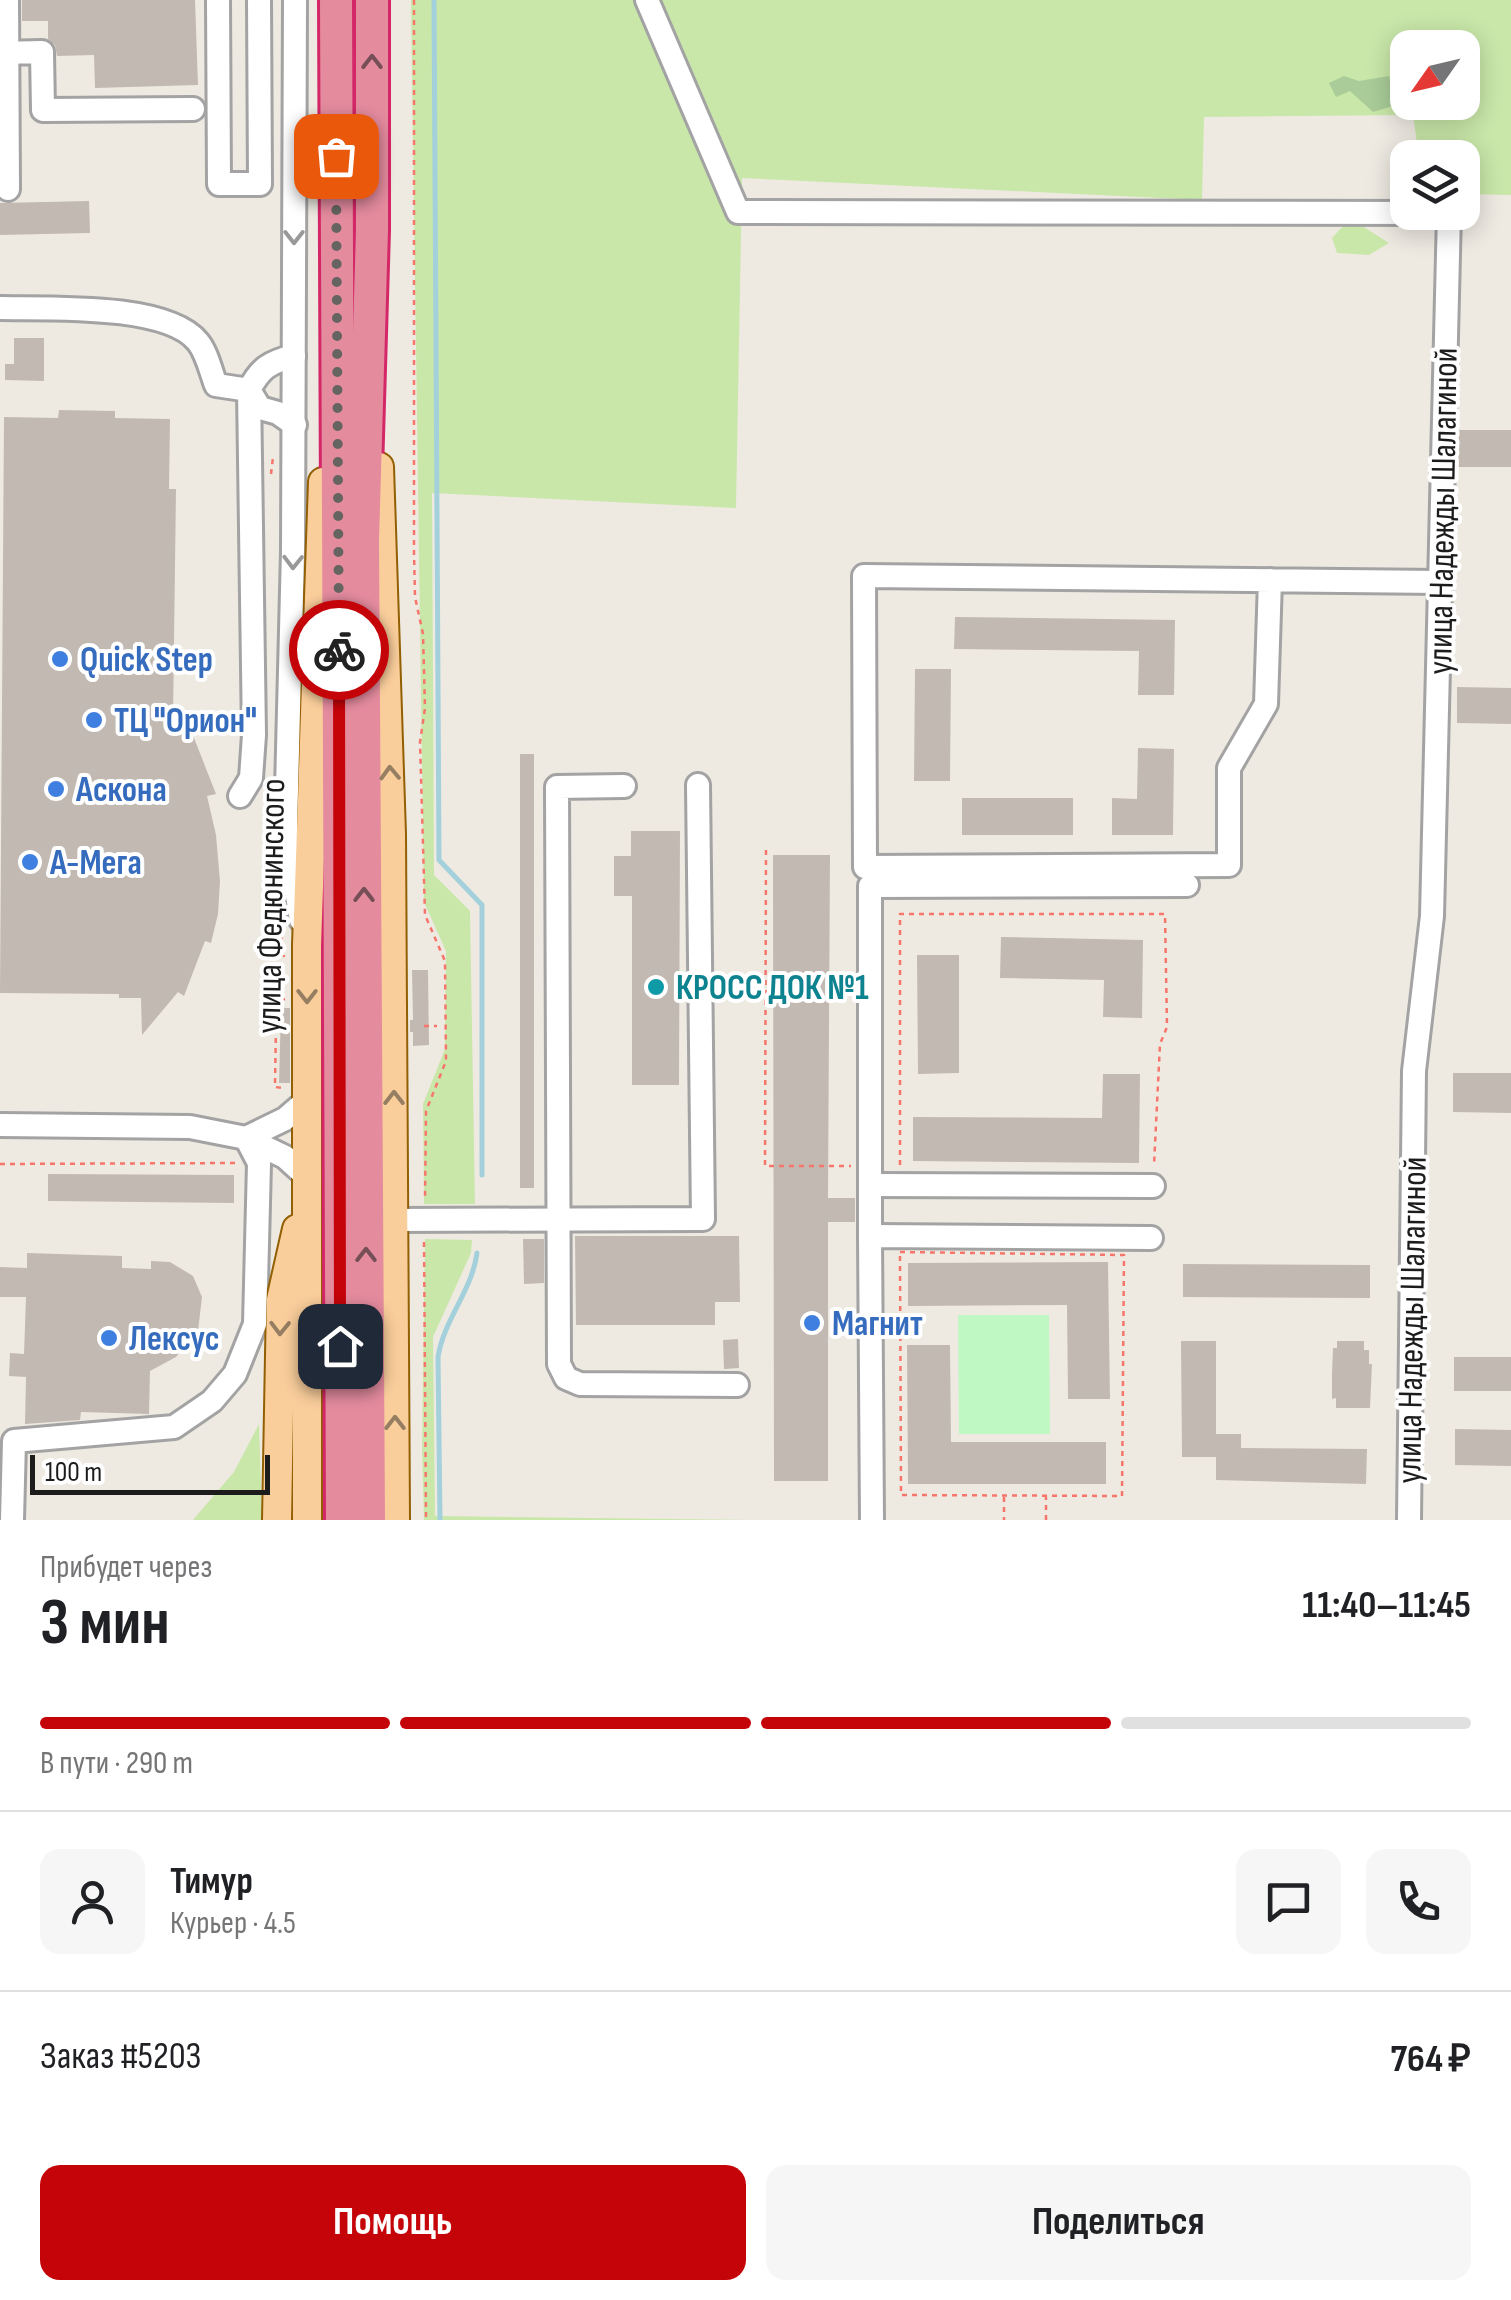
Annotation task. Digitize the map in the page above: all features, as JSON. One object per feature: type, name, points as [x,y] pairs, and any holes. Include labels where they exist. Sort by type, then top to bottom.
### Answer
[{"type":"highway","name":"улица Федюнинского","points":[[336,0],[335,234],[354,1423]]},
{"type":"highway","points":[[342,1520],[354,1423],[372,0]]},
{"type":"highway","points":[[354,1423],[369,1520]]},
{"type":"main road","points":[[372,230],[392,834],[395,1520]]},
{"type":"main road","name":"улица Федюнинского","points":[[307,1520],[307,945],[335,234]]},
{"type":"main road","points":[[276,1520],[281,1300],[306,1188]]},
{"type":"street","points":[[6,0],[8,188]]},
{"type":"street","points":[[218,0],[219,184],[260,184],[259,0]]},
{"type":"street","points":[[295,0],[295,425],[286,829],[307,945]]},
{"type":"street","name":"улица Надежды Шалагиной","points":[[647,0],[738,212],[1449,213],[1432,916],[1414,1071],[1409,1520]]},
{"type":"street","points":[[4,52],[42,52],[43,110],[193,108]]},
{"type":"street","points":[[0,308],[84,309],[165,319],[197,340],[216,385],[248,390],[260,408],[278,413],[295,425]]},
{"type":"street","points":[[240,796],[252,778],[254,735],[248,390],[259,370],[294,356]]},
{"type":"street","points":[[1270,580],[1266,704],[1229,768],[1229,865],[865,867],[864,576],[1270,580],[1440,582]]},
{"type":"street","points":[[394,1220],[703,1220],[698,784]]},
{"type":"street","points":[[624,786],[556,787],[558,1364],[566,1378],[580,1384],[737,1385]]},
{"type":"street","points":[[872,1520],[870,886],[1187,885]]},
{"type":"street","points":[[246,1138],[285,1120],[307,1100]]},
{"type":"street","points":[[0,1125],[190,1127],[246,1138],[285,1158],[306,1188]]},
{"type":"street","points":[[12,1520],[14,1442],[174,1427],[212,1401],[234,1374],[255,1324],[259,1164],[246,1138]]},
{"type":"street","points":[[871,1185],[1155,1176]]},
{"type":"street","points":[[870,1236],[1151,1238]]},
{"type":"path","points":[[414,0],[414,553],[425,690],[420,742],[425,915],[446,962],[446,1061],[426,1111],[426,1520]]},
{"type":"path","points":[[900,1185],[900,914],[1166,914],[1168,1027],[1160,1044],[1155,1176]]},
{"type":"path","points":[[284,1024],[276,1024],[275,1087],[285,1088],[285,1120]]},
{"type":"path","points":[[424,1026],[437,1026]]},
{"type":"path","points":[[0,1164],[259,1164]]},
{"type":"path","points":[[900,1252],[1124,1255],[1122,1496],[1004,1495],[900,1495],[900,1252]]},
{"type":"path","points":[[1004,1495],[1004,1520]]},
{"type":"path","points":[[1046,1496],[1046,1520]]},
{"type":"green space","points":[[411,0],[1511,0],[1511,195],[1480,194],[1480,140],[1417,140],[1414,120],[1480,120],[1480,30],[1390,30],[1390,115],[1204,117],[1202,200],[742,178],[736,508],[432,493],[434,875],[470,911],[475,1204],[424,1204],[423,1104],[445,1049],[446,951],[424,902]]},
{"type":"green space","points":[[1344,76],[1359,81],[1389,76],[1390,107],[1373,112],[1350,91],[1336,97],[1329,83]]},
{"type":"green space","points":[[1359,224],[1389,243],[1369,255],[1337,253],[1332,238],[1343,226]]},
{"type":"green space","points":[[425,1239],[472,1240],[471,1253],[433,1337],[435,1516],[751,1520],[424,1520]]},
{"type":"green space","points":[[958,1315],[1049,1315],[1050,1434],[959,1434]]},
{"type":"green space","points":[[259,1424],[262,1520],[193,1520],[234,1472]]},
{"type":"building","points":[[22,0],[195,0],[198,85],[95,88],[94,55],[57,56],[55,45],[48,39],[48,21],[22,21]]},
{"type":"building","points":[[89,201],[90,233],[0,235],[0,203]]},
{"type":"building","points":[[14,338],[44,338],[44,381],[5,380],[5,364],[14,364]]},
{"type":"building","name":"ТЦ \"Орион\"","points":[[59,410],[115,411],[115,418],[170,419],[169,489],[176,489],[173,719],[187,720],[216,794],[207,796],[216,835],[220,881],[211,943],[205,941],[184,996],[178,992],[142,1035],[141,998],[119,998],[119,994],[0,993],[4,417],[58,418]]},
{"type":"building","points":[[1459,430],[1511,430],[1511,467],[1458,467]]},
{"type":"building","points":[[955,617],[1175,620],[1174,695],[1138,695],[1139,651],[954,649]]},
{"type":"building","points":[[915,669],[951,669],[950,781],[914,781]]},
{"type":"building","points":[[1457,687],[1511,688],[1511,724],[1457,723]]},
{"type":"building","points":[[1138,748],[1174,749],[1173,835],[1112,835],[1112,798],[1137,799]]},
{"type":"building","points":[[520,754],[534,754],[534,1188],[520,1188]]},
{"type":"building","points":[[962,798],[1073,798],[1073,835],[962,835]]},
{"type":"building","name":"КРОСС ДОК №1","points":[[631,831],[680,831],[679,1085],[632,1085],[632,896],[614,896],[614,856],[631,856]]},
{"type":"building","points":[[773,855],[830,855],[828,1198],[855,1198],[855,1222],[828,1222],[828,1481],[774,1481]]},
{"type":"building","points":[[1001,937],[1143,940],[1142,1018],[1103,1017],[1104,980],[1000,978]]},
{"type":"building","points":[[917,955],[959,955],[959,1073],[918,1074]]},
{"type":"building","points":[[412,970],[428,970],[429,1045],[413,1046]]},
{"type":"building","points":[[281,1008],[290,1008],[290,1083],[279,1083]]},
{"type":"building","points":[[1453,1073],[1511,1073],[1511,1113],[1453,1112]]},
{"type":"building","points":[[1103,1074],[1140,1074],[1139,1163],[913,1161],[913,1117],[1102,1118]]},
{"type":"building","points":[[48,1174],[234,1175],[234,1203],[48,1201]]},
{"type":"building","points":[[575,1236],[739,1236],[740,1302],[715,1302],[715,1325],[576,1325]]},
{"type":"building","points":[[523,1239],[544,1239],[544,1283],[524,1284]]},
{"type":"building","name":"Лексус","points":[[27,1253],[122,1256],[122,1268],[151,1269],[151,1261],[170,1262],[193,1276],[202,1297],[198,1331],[176,1357],[150,1371],[149,1414],[81,1412],[80,1420],[25,1424],[26,1377],[9,1376],[10,1353],[24,1354],[26,1297],[0,1297],[0,1267],[27,1268]]},
{"type":"building","points":[[1108,1262],[1110,1399],[1068,1399],[1067,1305],[908,1306],[908,1263]]},
{"type":"building","points":[[1183,1264],[1370,1265],[1370,1298],[1183,1297]]},
{"type":"building","points":[[738,1339],[739,1368],[724,1369],[723,1340]]},
{"type":"building","points":[[1181,1341],[1216,1341],[1216,1434],[1241,1434],[1241,1448],[1367,1449],[1366,1484],[1216,1480],[1216,1457],[1182,1457]]},
{"type":"building","points":[[1337,1341],[1364,1341],[1364,1350],[1369,1350],[1370,1408],[1336,1408],[1332,1373]]},
{"type":"building","points":[[907,1345],[950,1345],[951,1442],[1106,1442],[1106,1484],[908,1484]]},
{"type":"building","points":[[1454,1357],[1511,1357],[1511,1391],[1454,1391]]},
{"type":"building","points":[[1455,1429],[1511,1430],[1511,1466],[1455,1465]]},
{"type":"waterway","points":[[434,0],[439,860],[482,905],[482,1175]]},
{"type":"waterway","points":[[440,1520],[438,1357],[477,1253]]},
{"type":"way so far","points":[[336,156],[339,650]]},
{"type":"place","name":"Quick Step","points":[[60,659]]},
{"type":"place","name":"ТЦ \"Орион\"","points":[[94,720]]},
{"type":"place","name":"Аскона","points":[[56,789]]},
{"type":"place","name":"А-Мега","points":[[30,862]]},
{"type":"place","name":"КРОСС ДОК №1","points":[[656,987]]},
{"type":"place","name":"Магнит","points":[[812,1323]]},
{"type":"place","name":"Лексус","points":[[109,1338]]},
{"type":"route","points":[[339,650],[340,1346]]}]
